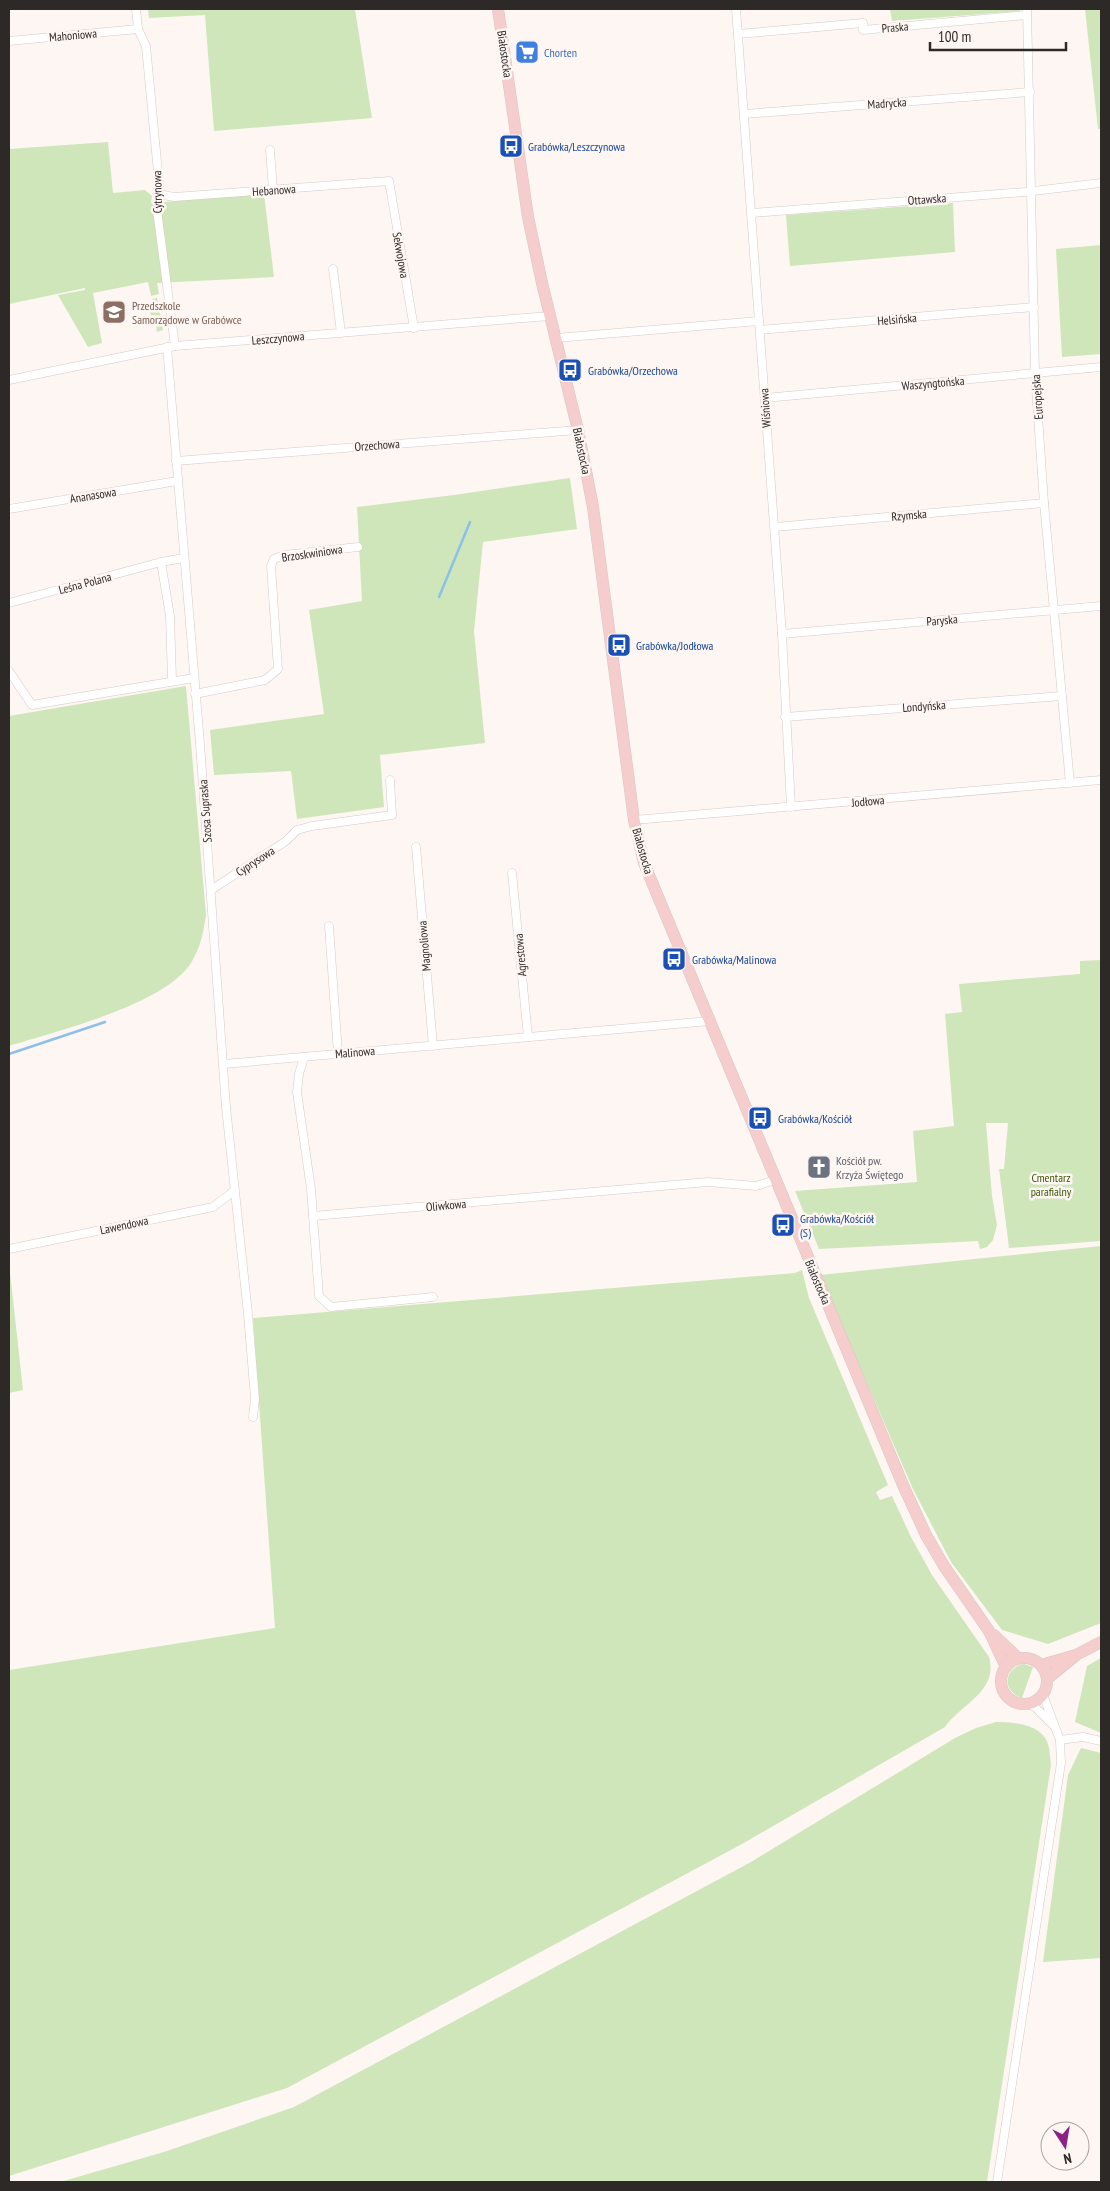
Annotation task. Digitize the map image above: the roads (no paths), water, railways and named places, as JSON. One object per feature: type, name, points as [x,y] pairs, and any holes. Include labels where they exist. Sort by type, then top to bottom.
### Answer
[{"type":"street","name":"Cytrynowa","points":[[136,9],[138,29],[146,46],[159,194],[156,201],[175,346]]},
{"type":"street","name":"Białostocka","points":[[498,9],[528,217],[578,430],[603,576],[634,820],[644,863],[903,1485],[926,1535],[944,1566],[989,1632],[1006,1667]]},
{"type":"street","name":"Wiśniowa","points":[[736,9],[782,634],[791,807]]},
{"type":"street","name":"Praska","points":[[738,34],[862,23],[863,30],[1027,12]]},
{"type":"street","name":"Europejska","points":[[1027,12],[1035,373],[1044,503],[1070,783]]},
{"type":"street","name":"Mahoniowa","points":[[9,41],[138,29]]},
{"type":"street","name":"Madrycka","points":[[744,114],[1030,92]]},
{"type":"street","points":[[270,150],[273,190]]},
{"type":"street","name":"Hebanowa","points":[[159,194],[174,197],[389,181]]},
{"type":"street","name":"Sekwojowa","points":[[389,181],[414,328]]},
{"type":"street","name":"Ottawska","points":[[752,213],[1032,191],[1101,183]]},
{"type":"street","points":[[333,268],[341,333]]},
{"type":"street","name":"Helsińska","points":[[760,330],[1034,307]]},
{"type":"street","name":"Leszczynowa","points":[[9,380],[166,347],[550,316]]},
{"type":"street","points":[[556,338],[759,321]]},
{"type":"street","points":[[166,347],[184,558]]},
{"type":"street","name":"Waszyngtońska","points":[[765,398],[1101,367]]},
{"type":"street","name":"Orzechowa","points":[[176,461],[578,430]]},
{"type":"street","name":"Ananasowa","points":[[9,509],[177,481]]},
{"type":"street","name":"Rzymska","points":[[774,527],[1044,503]]},
{"type":"street","name":"Brzoskwiniowa","points":[[196,694],[265,680],[278,669],[271,566],[274,559],[284,555],[358,547]]},
{"type":"street","name":"Leśna Polana","points":[[9,604],[162,562],[184,558]]},
{"type":"street","name":"Szosa Supraska","points":[[184,558],[224,1064]]},
{"type":"street","points":[[162,562],[170,616],[172,680]]},
{"type":"street","name":"Paryska","points":[[782,634],[1101,606]]},
{"type":"street","points":[[9,671],[32,705],[172,680],[194,678]]},
{"type":"street","name":"Londyńska","points":[[785,717],[1062,696]]},
{"type":"street","name":"Cyprysowa","points":[[211,890],[286,841],[298,830],[312,826],[392,815],[390,780]]},
{"type":"street","name":"Jodłowa","points":[[634,820],[1101,780]]},
{"type":"street","name":"Magnoliowa","points":[[416,847],[433,1046]]},
{"type":"street","name":"Agrestowa","points":[[512,873],[528,1037]]},
{"type":"street","points":[[329,926],[338,1054]]},
{"type":"street","name":"Malinowa","points":[[224,1064],[710,1021]]},
{"type":"street","points":[[304,1057],[299,1074],[297,1092],[311,1189],[319,1296],[331,1306],[433,1297]]},
{"type":"street","points":[[224,1064],[234,1191],[238,1207],[255,1399],[253,1417]]},
{"type":"street","name":"Oliwkowa","points":[[313,1216],[708,1182],[756,1186],[775,1180]]},
{"type":"street","name":"Lawendowa","points":[[9,1249],[213,1207],[234,1191]]},
{"type":"street","name":"Białostocka","points":[[989,1632],[1018,1658]]},
{"type":"street","points":[[1042,1665],[1076,1655],[1101,1642]]},
{"type":"street","points":[[1048,1678],[1076,1655]]},
{"type":"street","points":[[1028,1704],[1043,1695],[1048,1678],[1042,1665],[1030,1658],[1018,1658],[1006,1667],[1001,1679],[1003,1691],[1015,1702],[1035,1707],[1055,1727]]},
{"type":"street","points":[[997,2182],[1061,1763],[1060,1740],[1043,1695]]},
{"type":"street","points":[[1060,1740],[1083,1737],[1101,1741]]},
{"type":"waterway","points":[[439,597],[470,522]]},
{"type":"waterway","points":[[9,1054],[105,1022]]},
{"type":"place","name":"Chorten","points":[[527,52]]},
{"type":"place","name":"Grabówka/Leszczynowa","points":[[511,146]]},
{"type":"place","name":"Przedszkole Samorządowe w Grabówce","points":[[114,312]]},
{"type":"place","name":"Grabówka/Orzechowa","points":[[570,370]]},
{"type":"place","name":"Grabówka/Jodłowa","points":[[619,645]]},
{"type":"place","name":"Grabówka/Malinowa","points":[[674,959]]},
{"type":"place","name":"Grabówka/Kościół","points":[[760,1118]]},
{"type":"place","name":"Kościół pw. Krzyża Świętego","points":[[819,1167]]},
{"type":"place","name":"Grabówka/Kościół (S)","points":[[783,1225]]},
{"type":"park label","name":"Cmentarz parafialny","points":[[1051,1184]]}]
